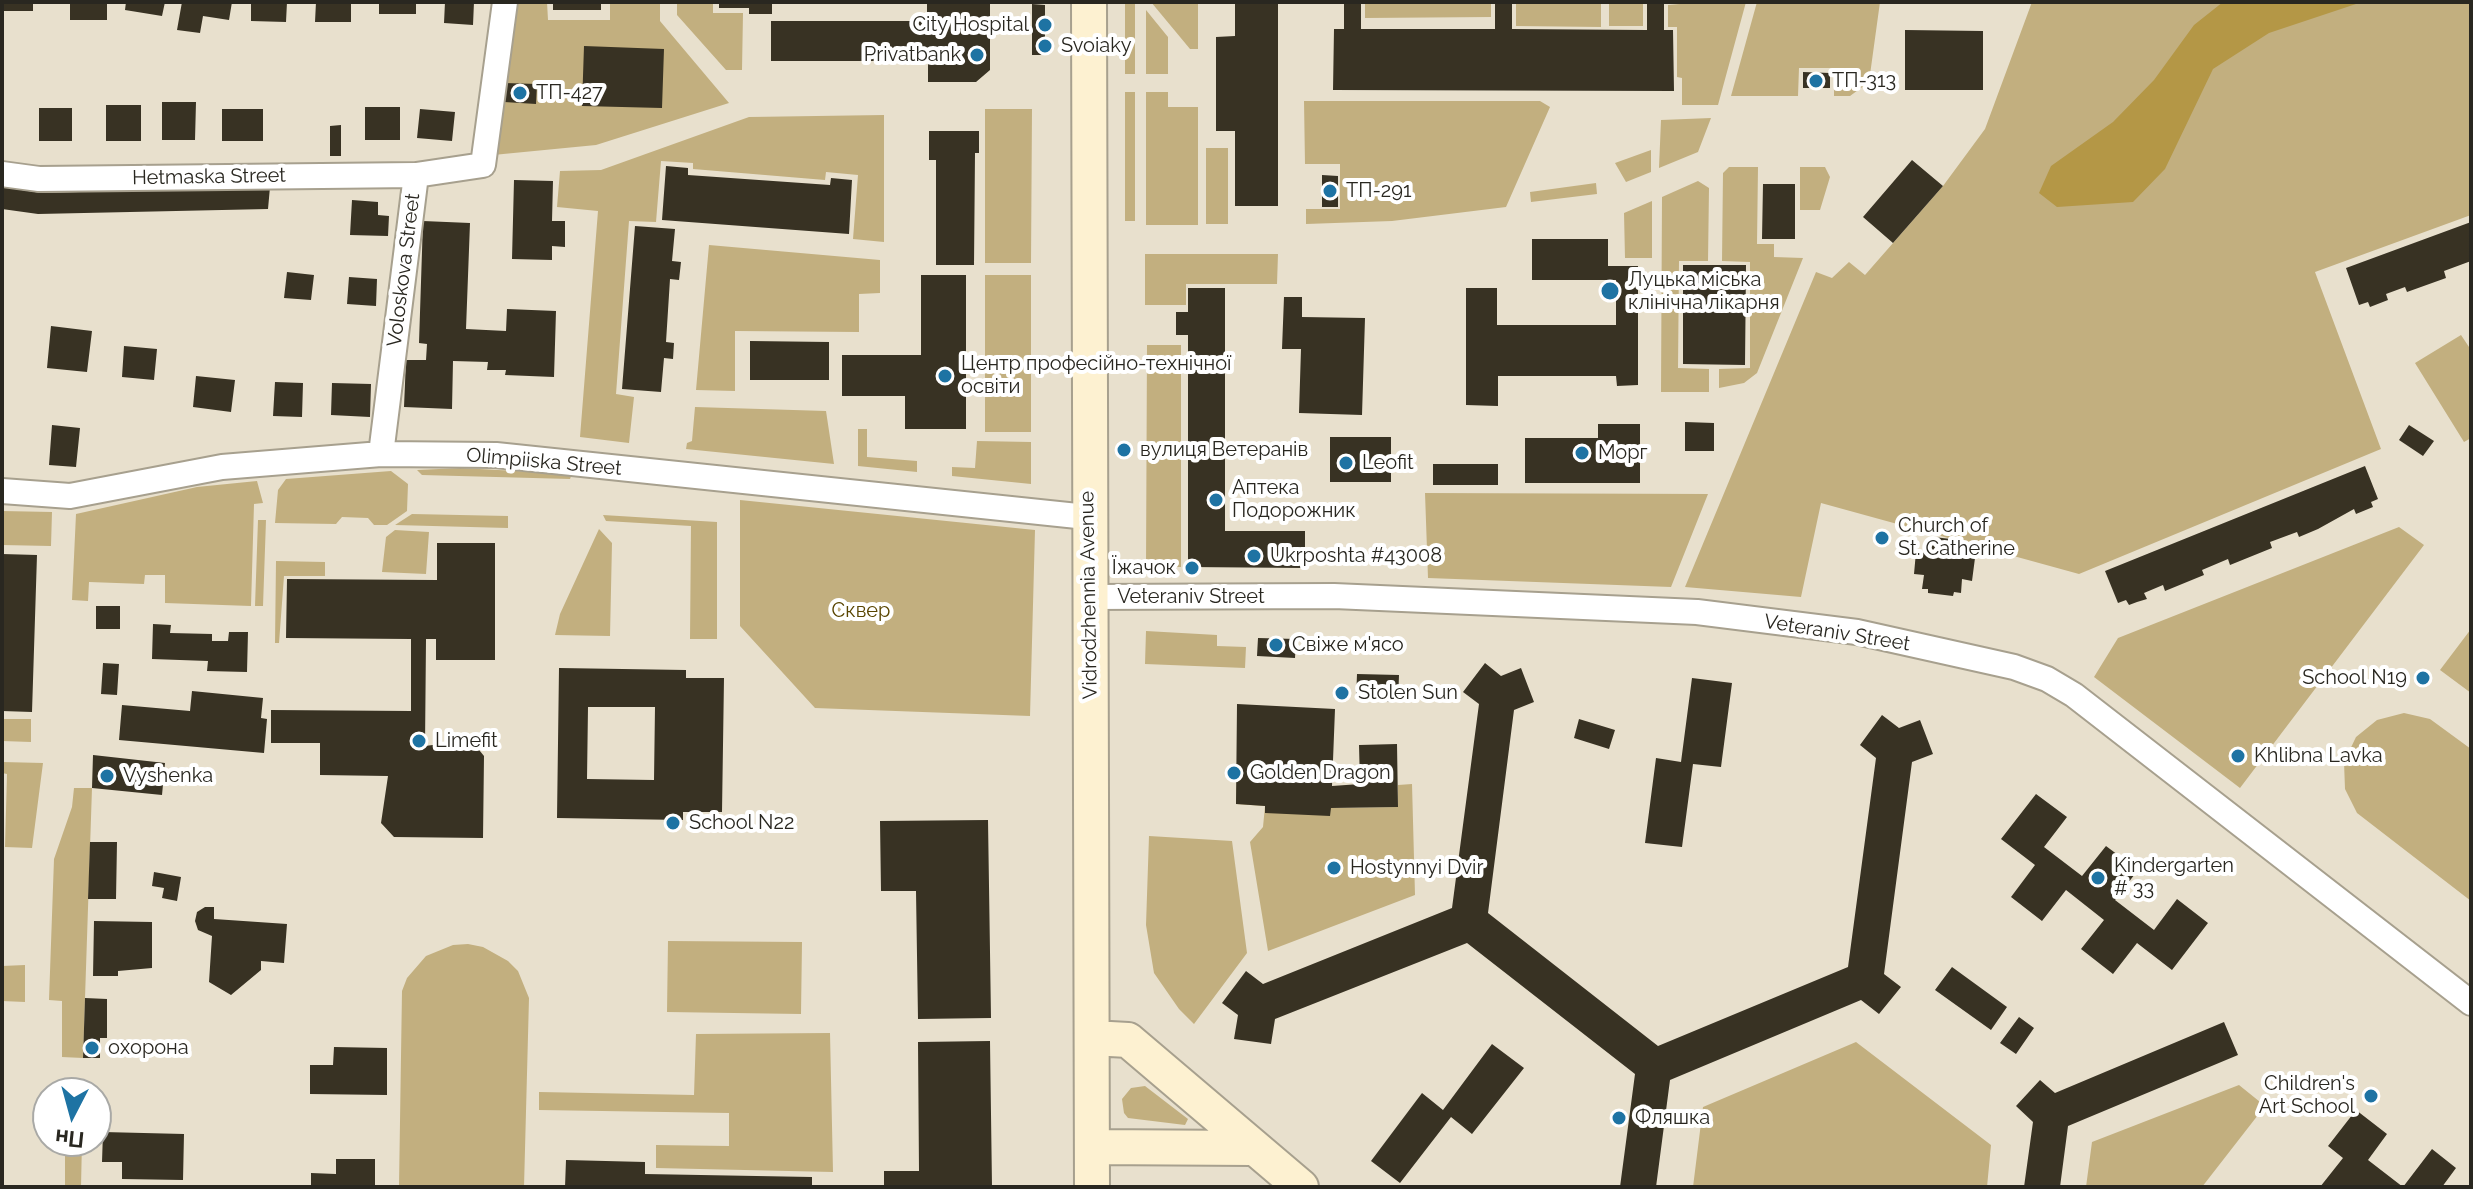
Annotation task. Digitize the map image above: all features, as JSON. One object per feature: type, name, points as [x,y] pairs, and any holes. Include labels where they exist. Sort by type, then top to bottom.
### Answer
[{"type":"main road","name":"Vidrodzhennia Avenue","points":[[1089,2],[1087,517],[1092,1187]]},
{"type":"main road","points":[[1092,1038],[1128,1040],[1301,1187]]},
{"type":"main road","points":[[1092,1147],[1252,1148]]},
{"type":"street","name":"Voloskova Street","points":[[381,454],[416,175],[483,165],[505,2]]},
{"type":"street","name":"Hetmaska Street","points":[[2,174],[39,179],[416,175]]},
{"type":"street","name":"Olimpiiska Street","points":[[2,491],[70,496],[222,467],[381,454],[496,455],[1087,517]]},
{"type":"street","name":"Veteraniv Street","points":[[1089,597],[1334,596],[1697,612],[1857,632],[2014,667],[2047,679],[2074,695],[2471,1003]]},
{"type":"green space","points":[[514,2],[547,2],[548,20],[610,20],[610,2],[660,2],[660,21],[729,103],[596,145],[493,155]]},
{"type":"green space","points":[[677,2],[713,2],[713,13],[743,13],[742,70],[726,70],[677,15]]},
{"type":"green space","points":[[1125,2],[1135,2],[1135,74],[1125,74]]},
{"type":"green space","points":[[1151,2],[1198,2],[1198,49],[1190,49]]},
{"type":"green space","points":[[1365,2],[1491,2],[1491,17],[1365,18]]},
{"type":"green space","points":[[1516,2],[1601,2],[1601,27],[1516,26]]},
{"type":"green space","points":[[1609,2],[1643,2],[1643,26],[1609,26]]},
{"type":"green space","points":[[1746,2],[1718,105],[1682,105],[1682,78],[1677,77],[1677,27],[1668,27],[1668,5]]},
{"type":"green space","points":[[1757,2],[1880,2],[1869,82],[1850,96],[1834,96],[1834,68],[1799,68],[1798,96],[1731,96]]},
{"type":"green space","points":[[2032,2],[2471,2],[2471,215],[2315,272],[2381,449],[2079,574],[1821,503],[1801,597],[1685,587],[1816,272],[1832,278],[1849,262],[1865,275],[1943,186],[1985,129]]},
{"type":"green space","points":[[1146,10],[1168,37],[1168,74],[1146,74]]},
{"type":"green space","points":[[1125,92],[1135,92],[1135,221],[1125,221]]},
{"type":"green space","points":[[1146,92],[1168,92],[1168,107],[1198,107],[1198,225],[1146,225]]},
{"type":"green space","points":[[1304,101],[1540,101],[1550,107],[1506,207],[1392,221],[1306,224],[1306,209],[1340,209],[1340,164],[1305,164]]},
{"type":"green space","points":[[985,109],[1032,109],[1031,263],[985,263]]},
{"type":"green space","points":[[884,115],[884,242],[853,239],[858,175],[826,172],[825,180],[693,169],[693,163],[661,161],[656,222],[629,221],[616,394],[634,397],[629,443],[580,437],[598,211],[557,207],[560,171],[601,170],[749,117]]},
{"type":"green space","points":[[1711,118],[1698,152],[1659,168],[1661,120]]},
{"type":"green space","points":[[1206,148],[1228,148],[1228,224],[1206,224]]},
{"type":"green space","points":[[1651,150],[1651,172],[1626,182],[1615,163]]},
{"type":"green space","points":[[1729,167],[1758,167],[1757,244],[1774,244],[1774,257],[1803,258],[1757,373],[1744,383],[1719,388],[1719,369],[1750,368],[1750,262],[1722,261],[1723,173]]},
{"type":"green space","points":[[1800,167],[1825,167],[1830,177],[1820,210],[1800,210]]},
{"type":"green space","points":[[1698,181],[1709,188],[1708,261],[1679,261],[1678,368],[1709,369],[1709,392],[1661,392],[1662,197]]},
{"type":"green space","points":[[1596,183],[1597,194],[1531,202],[1530,192]]},
{"type":"green space","points":[[1652,201],[1652,258],[1625,258],[1624,213]]},
{"type":"green space","points":[[709,245],[880,260],[880,293],[859,294],[859,332],[735,331],[735,391],[696,390]]},
{"type":"green space","points":[[1145,254],[1278,254],[1277,284],[1186,284],[1186,305],[1145,305]]},
{"type":"green space","points":[[985,275],[1031,275],[1031,432],[985,432]]},
{"type":"green space","points":[[2461,335],[2471,350],[2471,438],[2464,442],[2415,363]]},
{"type":"green space","points":[[1147,345],[1181,345],[1181,567],[1146,567]]},
{"type":"green space","points":[[695,407],[826,411],[834,464],[686,449],[687,443],[692,441]]},
{"type":"green space","points":[[858,429],[867,429],[867,457],[917,461],[917,472],[858,466]]},
{"type":"green space","points":[[977,441],[1031,442],[1031,484],[952,476],[952,467],[975,468]]},
{"type":"green space","points":[[461,468],[572,474],[570,479],[422,475],[417,470]]},
{"type":"green space","points":[[391,471],[408,484],[407,511],[387,525],[374,525],[368,518],[342,517],[336,524],[275,523],[278,490],[286,479]]},
{"type":"green space","points":[[257,481],[263,503],[254,504],[251,606],[165,603],[165,575],[145,575],[144,584],[89,582],[88,601],[72,600],[76,514],[197,487]]},
{"type":"green space","points":[[1425,493],[1708,494],[1671,587],[1428,578]]},
{"type":"green space","name":"Сквер","points":[[740,500],[1035,530],[1030,716],[815,708],[740,626]]},
{"type":"green space","points":[[2,511],[52,512],[51,546],[2,545]]},
{"type":"green space","points":[[412,514],[508,516],[508,528],[395,525]]},
{"type":"green space","points":[[603,515],[717,522],[717,639],[690,639],[691,526],[606,521]]},
{"type":"green space","points":[[258,520],[266,520],[263,606],[255,606]]},
{"type":"green space","points":[[2399,527],[2424,545],[2240,788],[2094,677],[2118,638]]},
{"type":"green space","points":[[599,529],[612,543],[610,636],[555,635],[560,614]]},
{"type":"green space","points":[[395,530],[429,532],[426,574],[382,572],[386,537]]},
{"type":"green space","points":[[276,561],[325,562],[325,576],[284,576],[279,643],[275,643]]},
{"type":"green space","points":[[2471,629],[2471,693],[2440,670]]},
{"type":"green space","points":[[1146,631],[1217,635],[1217,646],[1246,647],[1245,668],[1145,664]]},
{"type":"green space","points":[[2404,713],[2430,719],[2471,749],[2471,901],[2357,813],[2345,789],[2344,762],[2356,737],[2377,720]]},
{"type":"green space","points":[[2,719],[31,719],[31,742],[2,741]]},
{"type":"green space","points":[[2,762],[43,763],[32,848],[5,847],[7,774],[2,773]]},
{"type":"green space","name":"Hostynnyi Dvir","points":[[1237,781],[1331,808],[1398,807],[1398,785],[1412,784],[1415,895],[1268,951],[1250,842],[1263,827],[1265,806],[1236,804]]},
{"type":"green space","points":[[74,788],[92,788],[83,1058],[62,1057],[62,1001],[49,1000],[54,859],[72,807]]},
{"type":"green space","points":[[1149,836],[1232,841],[1247,953],[1194,1024],[1179,1009],[1154,973],[1146,925]]},
{"type":"green space","points":[[668,941],[802,942],[801,1014],[667,1012]]},
{"type":"green space","points":[[453,945],[483,947],[508,961],[518,971],[529,998],[524,1187],[399,1187],[402,991],[407,978],[426,956]]},
{"type":"green space","points":[[25,965],[25,1002],[2,1001],[2,966]]},
{"type":"green space","points":[[830,1033],[833,1172],[656,1168],[656,1145],[729,1146],[729,1113],[539,1110],[539,1092],[694,1095],[696,1034]]},
{"type":"green space","points":[[1856,1042],[1991,1145],[1987,1187],[1693,1187],[1703,1107]]},
{"type":"green space","points":[[2239,1085],[2265,1106],[2202,1187],[2086,1187],[2092,1142]]},
{"type":"green space","points":[[1145,1086],[1188,1119],[1185,1125],[1128,1118],[1122,1099],[1131,1088]]},
{"type":"green space","points":[[65,1157],[82,1157],[81,1187],[65,1187]]},
{"type":"shaded area","points":[[2223,2],[2362,2],[2269,33],[2213,69],[2165,169],[2133,202],[2057,207],[2039,193],[2051,166],[2113,122],[2154,80],[2194,25]]},
{"type":"building","points":[[2,2],[33,2],[33,11],[2,11]]},
{"type":"building","points":[[70,2],[107,2],[107,20],[70,20]]},
{"type":"building","points":[[126,2],[165,2],[162,16],[125,10]]},
{"type":"building","points":[[182,2],[232,2],[229,20],[203,16],[200,33],[177,30]]},
{"type":"building","points":[[251,2],[287,2],[286,22],[251,21]]},
{"type":"building","points":[[316,2],[351,2],[351,22],[315,22]]},
{"type":"building","points":[[379,2],[416,2],[416,14],[379,14]]},
{"type":"building","points":[[445,2],[474,2],[473,25],[444,23]]},
{"type":"building","points":[[553,2],[601,2],[601,10],[553,10]]},
{"type":"building","points":[[719,2],[772,2],[772,14],[749,14],[749,8],[719,8]]},
{"type":"building","points":[[927,2],[990,2],[990,70],[976,82],[928,82],[928,61],[771,61],[771,21],[927,21]]},
{"type":"building","points":[[1235,2],[1278,2],[1278,206],[1235,206],[1235,131],[1216,131],[1216,37],[1235,36]]},
{"type":"building","points":[[1344,2],[1361,2],[1361,29],[1495,29],[1495,2],[1512,2],[1512,29],[1647,30],[1647,2],[1664,2],[1664,30],[1673,30],[1674,91],[1333,90],[1334,29],[1344,29]]},
{"type":"building","points":[[1032,4],[1045,5],[1045,55],[1032,55]]},
{"type":"building","points":[[1905,30],[1983,31],[1983,90],[1905,90]]},
{"type":"building","points":[[584,46],[664,49],[662,108],[582,106]]},
{"type":"building","name":"ТП-313","points":[[1803,72],[1830,73],[1830,88],[1803,88]]},
{"type":"building","name":"ТП-427","points":[[505,83],[537,84],[536,104],[504,102]]},
{"type":"building","points":[[162,102],[196,102],[195,140],[162,140]]},
{"type":"building","points":[[106,105],[141,105],[141,141],[106,141]]},
{"type":"building","points":[[365,107],[400,107],[400,140],[365,140]]},
{"type":"building","points":[[39,108],[72,108],[72,141],[39,141]]},
{"type":"building","points":[[222,109],[263,109],[263,141],[222,141]]},
{"type":"building","points":[[420,109],[455,112],[452,141],[417,138]]},
{"type":"building","points":[[341,125],[341,156],[330,156],[330,126]]},
{"type":"building","points":[[929,131],[979,131],[979,153],[975,153],[974,265],[936,265],[936,160],[929,160]]},
{"type":"building","points":[[1912,160],[1943,186],[1893,243],[1863,217]]},
{"type":"building","points":[[666,166],[688,168],[688,175],[830,185],[831,178],[852,180],[849,234],[662,220]]},
{"type":"building","name":"ТП-291","points":[[1322,175],[1338,176],[1338,207],[1322,207]]},
{"type":"building","points":[[514,180],[553,181],[552,221],[565,221],[565,247],[552,246],[552,260],[512,259]]},
{"type":"building","points":[[1763,184],[1795,184],[1795,239],[1762,239]]},
{"type":"building","points":[[2,187],[41,193],[270,187],[268,209],[38,214],[2,209]]},
{"type":"building","points":[[352,200],[378,202],[378,215],[389,216],[388,236],[350,235]]},
{"type":"building","points":[[423,221],[470,223],[466,329],[506,331],[507,309],[556,311],[554,377],[505,375],[506,370],[487,370],[488,362],[453,361],[452,409],[404,407],[406,360],[426,360],[427,344],[419,343]]},
{"type":"building","points":[[2471,222],[2471,261],[2444,271],[2446,278],[2407,292],[2405,287],[2386,294],[2388,300],[2370,307],[2368,302],[2359,305],[2346,268]]},
{"type":"building","points":[[635,226],[675,229],[672,261],[681,262],[679,280],[670,279],[666,342],[674,343],[673,359],[664,358],[661,392],[622,389]]},
{"type":"building","points":[[1532,239],[1608,239],[1608,266],[1638,266],[1638,385],[1617,386],[1616,376],[1498,376],[1498,406],[1466,405],[1466,288],[1497,288],[1497,325],[1616,325],[1616,280],[1532,280]]},
{"type":"building","points":[[1683,265],[1746,265],[1745,365],[1683,364]]},
{"type":"building","points":[[287,272],[314,275],[311,300],[284,298]]},
{"type":"building","points":[[921,275],[966,275],[966,429],[905,429],[905,396],[842,396],[842,355],[921,355]]},
{"type":"building","points":[[349,277],[377,279],[376,306],[347,304]]},
{"type":"building","points":[[1188,288],[1225,288],[1225,531],[1305,531],[1305,568],[1188,567],[1188,335],[1176,335],[1176,312],[1188,312]]},
{"type":"building","points":[[1284,297],[1302,297],[1302,317],[1365,318],[1362,415],[1299,413],[1301,349],[1282,349]]},
{"type":"building","points":[[51,326],[92,331],[87,372],[47,368]]},
{"type":"building","points":[[750,341],[829,342],[829,380],[750,380]]},
{"type":"building","points":[[124,346],[157,349],[154,380],[122,377]]},
{"type":"building","points":[[196,376],[235,380],[231,412],[193,407]]},
{"type":"building","points":[[275,382],[303,383],[302,417],[273,416]]},
{"type":"building","points":[[332,383],[371,384],[370,417],[331,415]]},
{"type":"building","points":[[1685,422],[1714,423],[1714,451],[1685,451]]},
{"type":"building","name":"Морг","points":[[1598,424],[1640,424],[1640,483],[1525,483],[1525,438],[1598,438]]},
{"type":"building","points":[[52,425],[80,428],[76,467],[49,465]]},
{"type":"building","points":[[2409,425],[2434,441],[2423,456],[2399,440]]},
{"type":"building","points":[[1330,437],[1391,437],[1391,482],[1330,482]]},
{"type":"building","points":[[1433,464],[1498,464],[1498,485],[1433,485]]},
{"type":"building","points":[[2365,466],[2378,499],[2371,502],[2373,507],[2356,514],[2354,509],[2299,537],[2297,532],[2270,542],[2272,548],[2230,565],[2228,559],[2202,570],[2204,575],[2165,591],[2163,585],[2144,593],[2147,599],[2129,605],[2126,600],[2118,603],[2105,571]]},
{"type":"building","points":[[1934,537],[1959,540],[1959,543],[1966,544],[1964,557],[1975,558],[1972,581],[1962,579],[1961,593],[1954,592],[1953,596],[1928,593],[1928,589],[1922,589],[1924,575],[1914,574],[1916,552],[1926,553],[1928,540]]},
{"type":"building","points":[[437,543],[495,543],[495,660],[436,660],[436,639],[426,639],[425,746],[471,740],[484,756],[483,838],[394,837],[381,823],[388,776],[320,775],[320,743],[271,743],[271,710],[411,711],[411,639],[286,638],[287,579],[437,580]]},
{"type":"building","points":[[2,554],[37,555],[32,712],[2,711]]},
{"type":"building","points":[[96,606],[120,606],[120,629],[96,629]]},
{"type":"building","points":[[153,624],[171,625],[170,633],[212,634],[212,641],[228,641],[229,632],[248,632],[247,672],[207,671],[208,661],[152,659]]},
{"type":"building","points":[[1258,638],[1296,639],[1295,658],[1257,656]]},
{"type":"building","points":[[103,663],[119,664],[117,695],[101,694]]},
{"type":"building","points":[[1485,663],[1501,676],[1521,668],[1534,702],[1514,710],[1488,913],[1658,1046],[1848,967],[1876,758],[1860,745],[1882,715],[1899,728],[1920,720],[1933,754],[1912,762],[1884,974],[1901,987],[1879,1014],[1861,1000],[1670,1080],[1656,1187],[1620,1187],[1635,1074],[1467,943],[1275,1019],[1271,1044],[1234,1039],[1238,1015],[1222,1003],[1246,971],[1263,984],[1452,908],[1479,704],[1463,692]]},
{"type":"building","points":[[559,668],[686,670],[686,678],[724,678],[722,812],[683,812],[683,820],[557,818]],"holes":[[[588,707],[655,707],[654,780],[587,779]]]},
{"type":"building","points":[[1357,674],[1399,675],[1398,702],[1356,700]]},
{"type":"building","points":[[1692,678],[1732,683],[1721,767],[1693,764],[1682,847],[1645,843],[1656,758],[1681,762]]},
{"type":"building","points":[[192,691],[263,698],[261,718],[267,719],[264,753],[119,740],[122,705],[190,711]]},
{"type":"building","points":[[1237,704],[1335,709],[1332,786],[1360,784],[1359,745],[1397,744],[1398,807],[1331,808],[1330,816],[1265,813],[1265,806],[1236,804]]},
{"type":"building","points":[[1579,719],[1615,730],[1609,749],[1574,738]]},
{"type":"building","points":[[93,755],[165,763],[162,795],[92,788]]},
{"type":"building","points":[[2036,794],[2067,817],[2044,847],[2082,876],[2106,846],[2138,870],[2115,900],[2154,930],[2177,899],[2208,923],[2172,970],[2137,943],[2113,974],[2081,949],[2104,920],[2066,890],[2042,921],[2011,897],[2035,865],[2001,839]]},
{"type":"building","points":[[988,820],[991,1018],[918,1019],[916,891],[881,891],[880,821]]},
{"type":"building","points":[[90,842],[117,842],[116,899],[88,899]]},
{"type":"building","points":[[154,872],[181,877],[177,901],[162,898],[164,888],[152,886]]},
{"type":"building","points":[[205,907],[214,907],[214,919],[287,924],[284,963],[261,961],[261,970],[231,995],[209,982],[212,936],[198,930],[195,921],[197,912]]},
{"type":"building","points":[[94,921],[152,922],[152,968],[118,971],[118,976],[93,976]]},
{"type":"building","points":[[1952,967],[2007,1007],[1991,1030],[1935,990]]},
{"type":"building","points":[[85,998],[107,999],[107,1038],[100,1038],[100,1058],[83,1058]]},
{"type":"building","points":[[2019,1017],[2034,1028],[2016,1054],[2000,1043]]},
{"type":"building","points":[[2224,1022],[2238,1055],[2068,1126],[2060,1187],[2024,1187],[2033,1122],[2016,1106],[2040,1080],[2055,1093]]},
{"type":"building","points":[[990,1041],[992,1187],[884,1187],[884,1171],[919,1171],[918,1042]]},
{"type":"building","points":[[1492,1044],[1524,1068],[1472,1134],[1451,1117],[1400,1183],[1371,1161],[1422,1093],[1443,1110]]},
{"type":"building","points":[[334,1047],[387,1048],[387,1095],[310,1094],[310,1065],[333,1065]]},
{"type":"building","points":[[2356,1110],[2387,1134],[2368,1160],[2403,1187],[2320,1187],[2343,1158],[2328,1146]]},
{"type":"building","points":[[112,1132],[184,1134],[183,1180],[122,1179],[122,1162],[102,1162],[102,1157],[112,1157]]},
{"type":"building","points":[[2432,1149],[2456,1168],[2442,1187],[2403,1187]]},
{"type":"building","points":[[336,1159],[375,1159],[375,1187],[311,1187],[311,1173],[336,1174]]},
{"type":"building","points":[[566,1160],[645,1162],[645,1174],[812,1177],[812,1187],[565,1187]]},
{"type":"place","name":"City Hospital","points":[[1045,25]]},
{"type":"place","name":"Svoiaky","points":[[1045,46]]},
{"type":"place","name":"Privatbank","points":[[977,55]]},
{"type":"place","name":"ТП-313","points":[[1816,81]]},
{"type":"place","name":"ТП-427","points":[[520,93]]},
{"type":"place","name":"ТП-291","points":[[1330,191]]},
{"type":"place","name":"Луцька міська клінічна лікарня","points":[[1610,291]]},
{"type":"place","name":"Центр професійно-технічної освіти","points":[[945,376]]},
{"type":"place","name":"вулиця Ветеранів","points":[[1124,450]]},
{"type":"place","name":"Морг","points":[[1582,453]]},
{"type":"place","name":"Leofit","points":[[1346,463]]},
{"type":"place","name":"Аптека Подорожник","points":[[1216,500]]},
{"type":"place","name":"Church of St. Catherine","points":[[1882,538]]},
{"type":"place","name":"Ukrposhta #43008","points":[[1254,556]]},
{"type":"place","name":"Їжачок","points":[[1192,568]]},
{"type":"place","name":"Свіже м'ясо","points":[[1276,645]]},
{"type":"place","name":"School N19","points":[[2423,678]]},
{"type":"place","name":"Stolen Sun","points":[[1342,693]]},
{"type":"place","name":"Limefit","points":[[419,741]]},
{"type":"place","name":"Khlibna Lavka","points":[[2238,756]]},
{"type":"place","name":"Golden Dragon","points":[[1234,773]]},
{"type":"place","name":"Vyshenka","points":[[107,776]]},
{"type":"place","name":"School N22","points":[[673,823]]},
{"type":"place","name":"Hostynnyi Dvir","points":[[1334,868]]},
{"type":"place","name":"Kindergarten # 33","points":[[2098,878]]},
{"type":"place","name":"охорона","points":[[92,1048]]},
{"type":"place","name":"Children's Art School","points":[[2371,1096]]},
{"type":"place","name":"Фляшка","points":[[1619,1118]]}]
